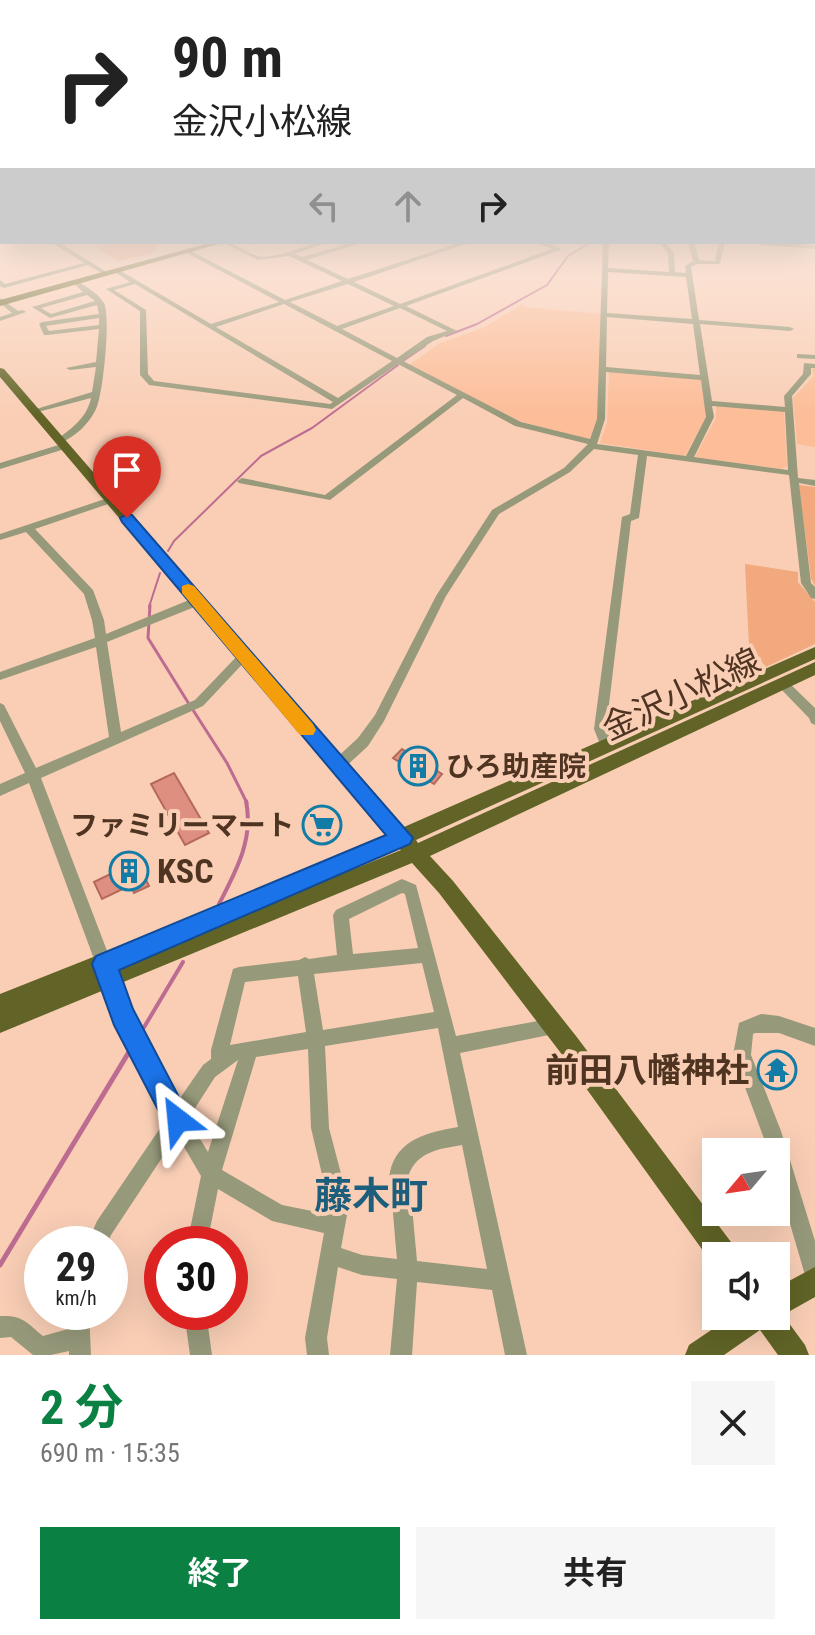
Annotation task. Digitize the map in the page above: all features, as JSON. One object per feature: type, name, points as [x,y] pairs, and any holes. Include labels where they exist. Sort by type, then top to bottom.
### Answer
[{"type":"main road","points":[[1,302],[48,289]]},
{"type":"main road","points":[[0,371],[337,766],[409,845],[554,1026],[714,1242]]},
{"type":"main road","name":"金沢小松線","points":[[409,845],[607,745],[815,653]]},
{"type":"main road","name":"金沢小松線","points":[[0,1022],[107,972],[409,845],[815,668]]},
{"type":"main road","name":"金沢小松線","points":[[0,1005],[107,972]]},
{"type":"main road","points":[[790,1295],[815,1278]]},
{"type":"main road","points":[[699,1355],[736,1330]]},
{"type":"main road","points":[[777,1330],[795,1355]]},
{"type":"street","points":[[0,466],[62,443],[94,406],[102,316],[100,302],[85,289]]},
{"type":"street","points":[[109,289],[143,310],[144,375],[152,383],[332,407],[430,339],[453,331],[363,289]]},
{"type":"street","points":[[148,289],[338,402]]},
{"type":"street","points":[[259,289],[518,424],[593,444],[689,458],[815,483]]},
{"type":"street","points":[[212,326],[324,289]]},
{"type":"street","points":[[336,329],[446,289]]},
{"type":"street","points":[[337,766],[363,742],[380,718],[441,596],[495,512],[567,470],[593,444],[601,419],[607,289]]},
{"type":"street","points":[[689,458],[710,417],[691,289]]},
{"type":"street","points":[[89,292],[35,307],[50,316],[100,302]]},
{"type":"street","points":[[0,319],[19,312],[1,302]]},
{"type":"street","points":[[606,315],[790,329]]},
{"type":"street","points":[[102,316],[42,324],[47,333],[102,327]]},
{"type":"street","points":[[800,356],[815,357]]},
{"type":"street","points":[[70,368],[98,364]]},
{"type":"street","points":[[815,366],[807,365],[807,374],[788,396],[793,477],[806,583],[815,595]]},
{"type":"street","points":[[603,369],[705,378]]},
{"type":"street","points":[[34,411],[95,394]]},
{"type":"street","points":[[242,481],[327,498],[462,395]]},
{"type":"street","points":[[708,403],[789,410]]},
{"type":"street","points":[[607,745],[600,729],[627,517],[634,518],[643,453]]},
{"type":"street","points":[[0,537],[111,500]]},
{"type":"street","points":[[28,528],[89,593],[98,620],[116,740]]},
{"type":"street","points":[[801,544],[815,546]]},
{"type":"street","points":[[0,676],[101,642],[198,601]]},
{"type":"street","points":[[0,790],[199,703],[244,656]]},
{"type":"street","points":[[782,683],[815,716],[815,720]]},
{"type":"street","points":[[0,708],[33,776],[128,1026],[211,1174],[279,1214],[336,1226]]},
{"type":"street","points":[[346,962],[341,915],[402,886],[411,890],[444,1019],[516,1355]]},
{"type":"street","points":[[220,1060],[239,975],[305,965],[427,955]]},
{"type":"street","points":[[305,965],[316,1039],[320,1128],[339,1204],[316,1338],[318,1355]]},
{"type":"street","points":[[105,1226],[209,1071],[220,1060],[235,1052],[444,1019]]},
{"type":"street","points":[[815,1037],[774,1023],[752,1023],[745,1029],[742,1055],[772,1131],[815,1278]]},
{"type":"street","points":[[450,1046],[554,1026]]},
{"type":"street","points":[[201,1226],[211,1174],[250,1050]]},
{"type":"street","points":[[401,1355],[408,1270],[399,1174],[401,1166],[408,1155],[424,1143],[469,1135]]},
{"type":"street","points":[[331,1255],[362,1265],[500,1281]]},
{"type":"street","points":[[0,1327],[14,1326],[40,1347],[78,1346]]},
{"type":"street","points":[[198,1330],[201,1355]]},
{"type":"shaded area","points":[[523,304],[525,307],[602,314],[597,423],[589,439],[522,422],[409,365],[440,343],[483,328]]},
{"type":"shaded area","points":[[815,367],[815,447],[797,444],[793,398],[814,376],[812,369]]},
{"type":"shaded area","points":[[609,371],[702,379],[706,417],[685,456],[600,443],[607,423]]},
{"type":"shaded area","points":[[716,405],[784,411],[787,466],[782,469],[695,457],[716,418]]},
{"type":"shaded area","points":[[799,485],[815,487],[815,586],[811,578]]},
{"type":"shaded area","points":[[745,564],[798,572],[798,582],[815,602],[815,644],[766,667],[749,646]]},
{"type":"building","name":"ひろ助産院","points":[[402,749],[442,774],[434,784],[393,758]]},
{"type":"building","points":[[174,773],[209,833],[185,845],[151,784]]},
{"type":"building","points":[[332,809],[338,820],[311,832],[304,820]]},
{"type":"building","name":"KSC","points":[[137,861],[149,886],[134,893],[131,885],[102,899],[94,882]]},
{"type":"waterway","points":[[446,336],[477,324],[539,289]]},
{"type":"waterway","points":[[403,361],[425,346]]},
{"type":"waterway","points":[[168,551],[174,541],[261,456],[312,428],[398,365]]},
{"type":"waterway","points":[[149,607],[160,573]]},
{"type":"waterway","points":[[150,605],[148,638],[189,704]]},
{"type":"waterway","points":[[193,710],[227,763],[246,801]]},
{"type":"waterway","points":[[219,904],[245,842],[248,828],[246,801]]},
{"type":"waterway","points":[[140,1034],[183,962]]},
{"type":"waterway","points":[[0,1265],[132,1047]]},
{"type":"slow traffic","points":[[188,590],[306,730]]},
{"type":"place","name":"ひろ助産院","points":[[418,766]]},
{"type":"place","name":"ファミリーマート","points":[[322,825]]},
{"type":"place","name":"KSC","points":[[129,871]]},
{"type":"place","name":"前田八幡神社","points":[[777,1070]]},
{"type":"district","name":"藤木町","points":[[371,1196]]},
{"type":"route","points":[[127,518],[402,838],[104,964],[123,1016],[178,1120]]}]
